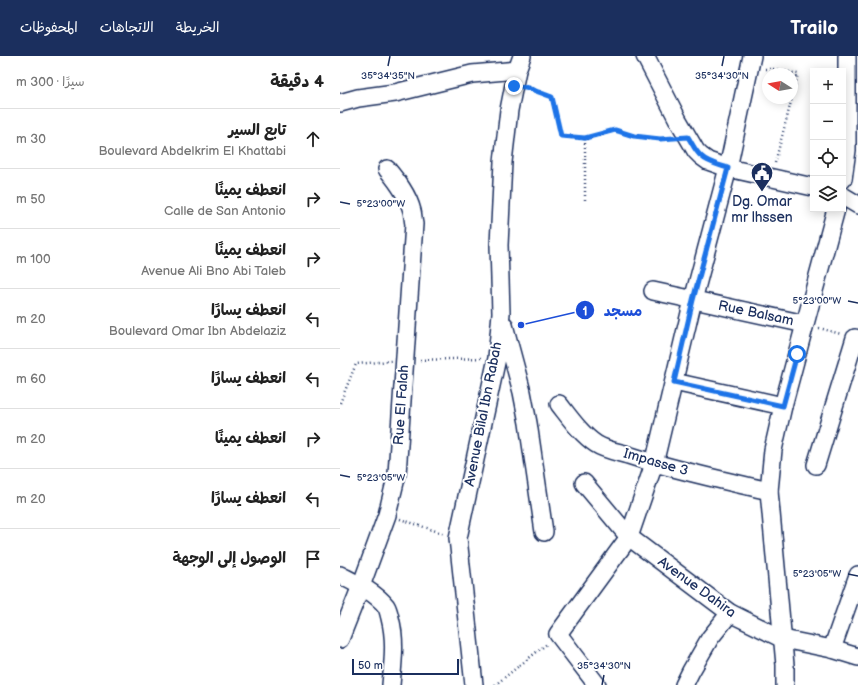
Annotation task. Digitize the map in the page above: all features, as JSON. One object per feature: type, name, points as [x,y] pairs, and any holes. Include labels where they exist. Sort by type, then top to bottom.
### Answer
[{"type":"street","points":[[645,56],[678,120],[701,156],[708,161],[728,168],[810,186]]},
{"type":"street","points":[[843,176],[847,150],[847,56]]},
{"type":"street","points":[[597,685],[558,634],[629,537],[654,464],[693,300],[728,168],[751,62]]},
{"type":"street","points":[[340,103],[358,98],[395,93],[472,74],[518,71]]},
{"type":"street","name":"Avenue Bilal Ibn Rabah","points":[[474,685],[458,538],[497,358],[501,313],[499,245],[503,162],[509,110],[518,71]]},
{"type":"street","name":"Rue El Falah","points":[[340,639],[387,515],[397,474],[414,224],[412,211],[407,198],[397,181],[387,169]]},
{"type":"street","points":[[846,198],[858,205]]},
{"type":"street","points":[[785,685],[783,640],[769,492],[773,450],[783,406],[835,212]]},
{"type":"street","name":"Rue Balsam","points":[[653,291],[805,324]]},
{"type":"street","points":[[501,313],[522,392],[544,532]]},
{"type":"street","points":[[816,465],[857,339]]},
{"type":"street","points":[[674,382],[783,406]]},
{"type":"street","name":"Impasse 3","points":[[559,404],[574,423],[587,436],[597,444],[606,448],[654,464],[769,492]]},
{"type":"street","name":"Avenue Dahira","points":[[584,483],[629,537],[730,613],[783,640],[832,649],[858,657]]},
{"type":"street","points":[[340,575],[361,586],[387,607],[392,625],[394,651],[391,685]]},
{"type":"street","points":[[832,649],[853,607],[858,575]]},
{"type":"street","points":[[684,685],[710,638],[730,613]]},
{"type":"path","points":[[751,62],[772,68]]},
{"type":"path","points":[[518,71],[525,87],[552,97],[561,136],[585,138],[615,130],[634,136],[660,139],[688,137]]},
{"type":"path","points":[[771,177],[790,104]]},
{"type":"path","points":[[585,138],[585,200]]},
{"type":"path","name":"Rue Balsam","points":[[805,324],[857,339]]},
{"type":"path","points":[[340,403],[356,364],[404,360],[497,358]]},
{"type":"path","points":[[387,515],[458,538]]},
{"type":"path","points":[[495,685],[558,634]]},
{"type":"place","name":"Dg. Omar mr lhssen","points":[[762,192]]},
{"type":"place","name":"مسجد","points":[[521,325]]},
{"type":"route","points":[[514,86],[525,87],[552,97],[561,136],[585,138],[615,130],[634,136],[660,139],[688,137],[701,156],[708,161],[728,168],[693,300],[674,382],[783,406],[797,354]]}]
